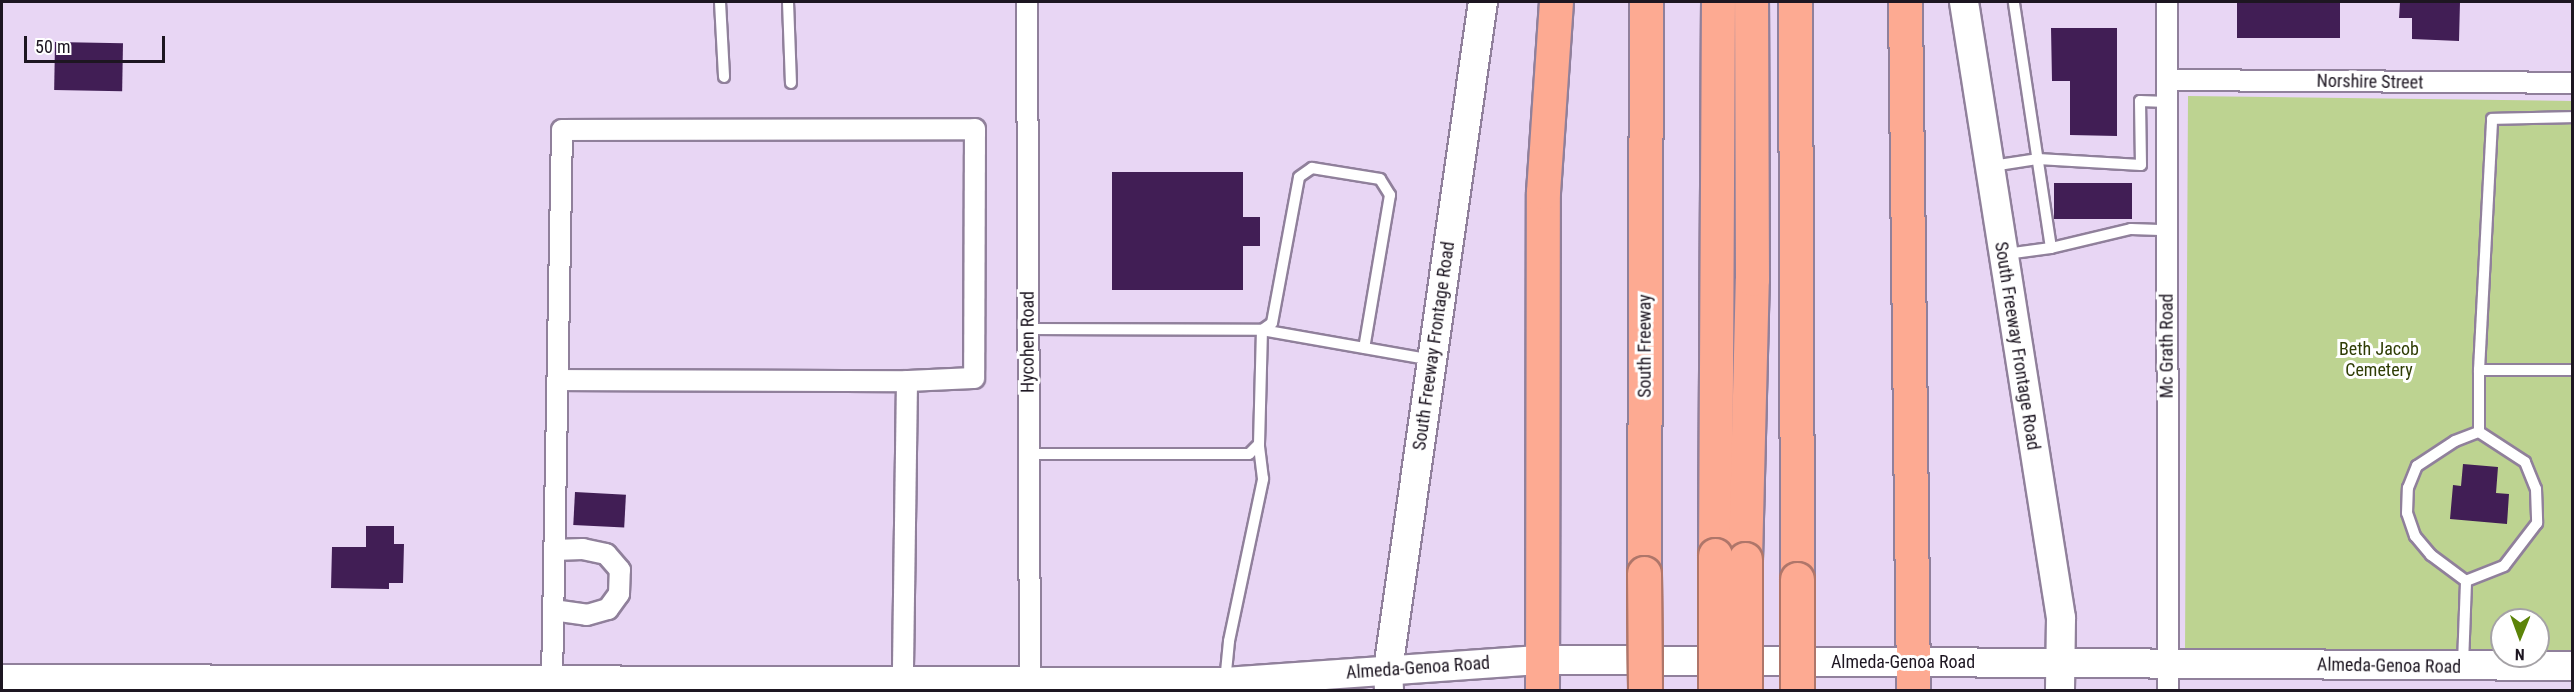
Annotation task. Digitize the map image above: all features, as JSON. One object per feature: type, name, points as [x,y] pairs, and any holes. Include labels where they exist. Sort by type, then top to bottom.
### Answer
[{"type":"highway","points":[[1542,675],[1543,192],[1556,2]]},
{"type":"highway","name":"South Freeway","points":[[1645,690],[1646,2]]},
{"type":"highway","points":[[1646,46],[1653,2]]},
{"type":"highway","points":[[1718,2],[1730,557],[1745,690]]},
{"type":"highway","points":[[1715,690],[1730,557],[1752,279],[1751,2]]},
{"type":"highway","points":[[1778,2],[1796,161]]},
{"type":"highway","points":[[1795,2],[1797,690]]},
{"type":"highway","points":[[1905,2],[1913,676]]},
{"type":"main road","name":"South Freeway Frontage Road","points":[[1388,680],[1483,2]]},
{"type":"main road","name":"South Freeway Frontage Road","points":[[1967,2],[2002,255],[2061,618],[2060,690]]},
{"type":"main road","name":"Almeda-Genoa Road","points":[[2,679],[125,685],[552,680],[650,686],[837,686],[903,682],[1030,686],[1191,686],[1230,682],[1542,675],[1913,676],[2060,661],[2168,677],[2462,679],[2572,666]]},
{"type":"main road","name":"Almeda-Genoa Road","points":[[1230,682],[1317,690]]},
{"type":"street","name":"Hycohen Road","points":[[1027,2],[1030,686]]},
{"type":"street","name":"Mc Grath Road","points":[[2167,2],[2168,677]]},
{"type":"street","name":"Norshire Street","points":[[2167,80],[2572,83]]},
{"type":"street","points":[[552,680],[562,130],[975,129],[974,378],[907,381],[558,380]]},
{"type":"street","points":[[903,682],[907,381]]},
{"type":"street","points":[[553,610],[587,615],[608,609],[619,594],[620,570],[606,554],[583,549],[554,550]]},
{"type":"lane","points":[[720,2],[724,77]]},
{"type":"lane","points":[[788,2],[791,83]]},
{"type":"lane","points":[[2014,2],[2051,248]]},
{"type":"lane","points":[[1989,166],[2038,159],[2141,165],[2140,101],[2167,102]]},
{"type":"lane","points":[[2479,432],[2479,370],[2492,119],[2572,117]]},
{"type":"lane","points":[[1262,330],[1272,323],[1299,177],[1312,168],[1380,179],[1390,195],[1364,348]]},
{"type":"lane","points":[[2002,255],[2051,248],[2131,229],[2167,230]]},
{"type":"lane","points":[[1028,329],[1262,330],[1432,360]]},
{"type":"lane","points":[[1230,682],[1229,641],[1263,478],[1259,444],[1262,330]]},
{"type":"lane","points":[[2479,370],[2572,369]]},
{"type":"lane","points":[[2466,581],[2431,555],[2415,536],[2407,513],[2408,488],[2417,466],[2455,441],[2479,432]]},
{"type":"lane","points":[[2466,581],[2504,566],[2538,523],[2536,489],[2525,462],[2479,432]]},
{"type":"lane","points":[[1029,454],[1249,454],[1259,444]]},
{"type":"lane","points":[[2462,679],[2466,581]]},
{"type":"green space","name":"Beth Jacob Cemetery","points":[[2188,96],[2572,101],[2572,655],[2550,654],[2550,608],[2490,608],[2490,654],[2185,653]]},
{"type":"building","points":[[2237,2],[2340,2],[2340,38],[2237,38]]},
{"type":"building","points":[[2400,2],[2460,2],[2459,41],[2412,39],[2412,18],[2399,18]]},
{"type":"building","points":[[2051,28],[2117,28],[2117,136],[2070,135],[2070,81],[2052,81]]},
{"type":"building","points":[[55,42],[123,43],[122,91],[54,90]]},
{"type":"building","points":[[1112,172],[1243,172],[1243,217],[1260,217],[1260,246],[1243,246],[1243,290],[1112,290]]},
{"type":"building","points":[[2054,183],[2132,183],[2132,219],[2054,219]]},
{"type":"building","points":[[2463,464],[2498,467],[2496,493],[2509,494],[2507,524],[2450,519],[2453,485],[2461,486]]},
{"type":"building","points":[[575,492],[626,495],[624,528],[573,525]]},
{"type":"building","points":[[366,526],[394,526],[394,544],[404,544],[403,583],[389,583],[389,589],[331,588],[332,547],[366,547]]}]
